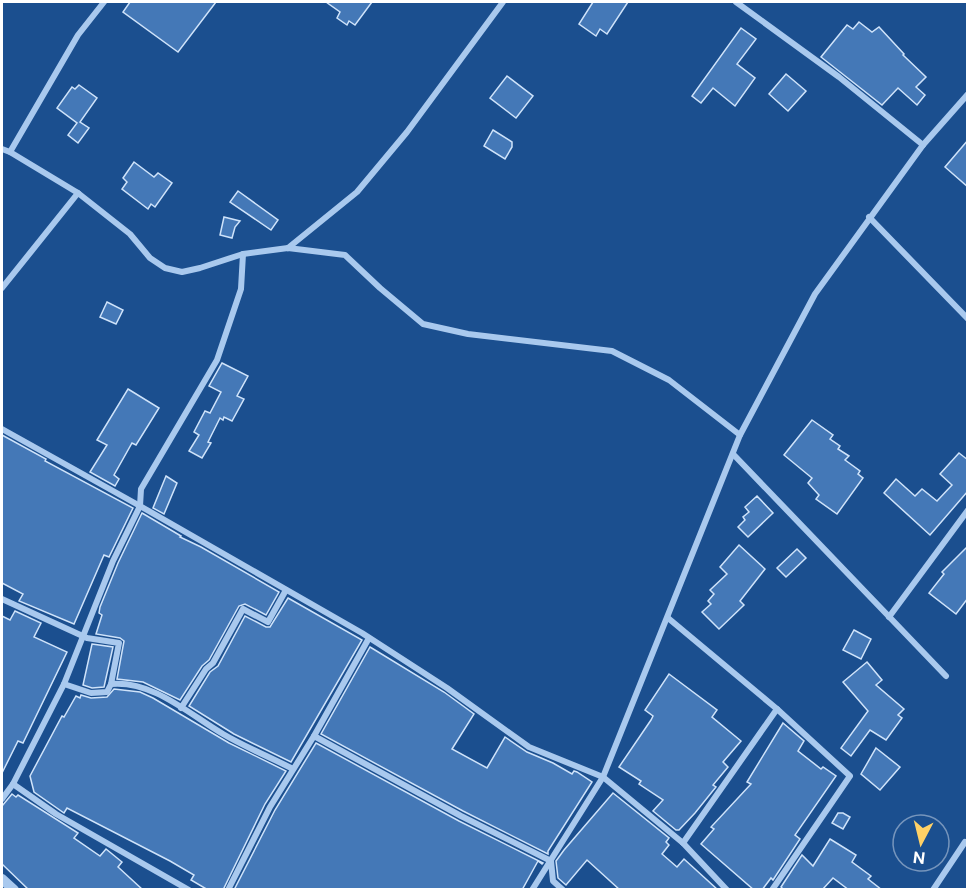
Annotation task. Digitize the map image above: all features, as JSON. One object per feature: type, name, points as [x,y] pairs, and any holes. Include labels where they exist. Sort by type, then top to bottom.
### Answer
[{"type":"street","points":[[10,152],[78,35],[104,2]]},
{"type":"street","points":[[288,248],[357,192],[407,132],[503,2]]},
{"type":"street","points":[[736,2],[839,77],[923,145]]},
{"type":"street","points":[[532,890],[603,777],[740,435],[815,294],[923,145],[968,94]]},
{"type":"street","points":[[2,149],[78,193],[130,234],[150,258],[165,268],[182,272],[243,254],[288,248],[345,255],[423,324],[468,334],[612,351],[669,380],[740,435]]},
{"type":"street","points":[[2,288],[78,193]]},
{"type":"street","points":[[869,217],[968,319]]},
{"type":"street","points":[[2,799],[13,784],[64,684],[114,561],[140,506],[141,489],[217,360],[241,289],[243,254]]},
{"type":"street","points":[[2,429],[369,638],[447,688],[529,747],[603,777],[683,843],[727,890]]},
{"type":"street","points":[[734,454],[946,676]]},
{"type":"street","points":[[889,617],[968,510]]},
{"type":"street","points":[[181,708],[206,669],[213,663],[243,609],[268,622],[286,590]]},
{"type":"street","points":[[2,598],[87,638],[119,644],[111,684],[107,692],[91,693],[64,684]]},
{"type":"street","points":[[668,618],[777,709],[850,776],[772,890]]},
{"type":"street","points":[[228,890],[257,829],[314,736],[369,638]]},
{"type":"street","points":[[111,684],[123,683],[146,689],[224,735],[293,769]]},
{"type":"street","points":[[683,843],[777,709]]},
{"type":"street","points":[[314,736],[461,816],[551,861]]},
{"type":"street","points":[[13,784],[56,814],[189,890]]},
{"type":"street","points":[[933,890],[965,842]]},
{"type":"street","points":[[551,861],[553,881],[563,890]]},
{"type":"street","points":[[2,879],[14,890]]},
{"type":"building","points":[[130,2],[216,2],[178,52],[123,12]]},
{"type":"building","points":[[326,2],[372,2],[355,25],[349,21],[347,25],[337,18],[340,12]]},
{"type":"building","points":[[593,2],[628,2],[607,34],[600,29],[596,36],[579,24]]},
{"type":"building","points":[[859,22],[872,32],[879,27],[926,77],[916,87],[925,95],[917,105],[898,88],[882,105],[821,57],[847,25],[853,29]]},
{"type":"building","points":[[741,28],[756,39],[737,64],[755,78],[735,106],[713,88],[701,103],[692,96]]},
{"type":"building","points":[[786,74],[806,91],[788,111],[769,94]]},
{"type":"building","points":[[507,76],[533,96],[516,118],[490,98]]},
{"type":"building","points":[[79,85],[97,98],[80,122],[89,128],[78,143],[68,135],[77,123],[57,108],[72,87],[75,89]]},
{"type":"building","points":[[493,130],[512,142],[512,147],[505,159],[484,146]]},
{"type":"building","points":[[968,140],[968,187],[945,167]]},
{"type":"building","points":[[134,162],[154,177],[158,173],[172,183],[155,207],[151,204],[148,209],[122,189],[127,182],[123,178]]},
{"type":"building","points":[[238,191],[278,220],[271,230],[230,202]]},
{"type":"building","points":[[224,217],[240,221],[235,227],[232,238],[220,235]]},
{"type":"building","points":[[107,302],[123,310],[116,324],[100,317]]},
{"type":"building","points":[[222,363],[248,376],[237,396],[244,399],[232,421],[224,417],[223,420],[220,418],[208,442],[211,443],[202,458],[189,451],[199,435],[194,432],[205,411],[210,413],[221,392],[209,386]]},
{"type":"building","points":[[128,389],[159,408],[136,445],[132,443],[114,475],[119,479],[115,486],[90,472],[107,445],[97,440]]},
{"type":"building","points":[[812,420],[833,435],[830,439],[840,446],[838,449],[849,456],[845,460],[860,471],[858,474],[863,478],[837,514],[816,499],[819,495],[808,483],[812,478],[784,455]]},
{"type":"building","points":[[2,435],[133,508],[109,557],[104,555],[74,624],[19,601],[23,594],[2,583]]},
{"type":"building","points":[[959,453],[968,460],[968,491],[930,535],[884,493],[896,479],[915,496],[922,489],[937,501],[952,485],[940,474]]},
{"type":"building","points":[[166,476],[177,483],[164,514],[153,508]]},
{"type":"building","points":[[757,496],[773,513],[748,537],[738,527],[745,520],[743,517],[749,512],[745,507]]},
{"type":"building","points":[[142,513],[180,537],[279,592],[266,615],[245,604],[239,606],[209,660],[202,666],[180,700],[143,682],[117,679],[124,641],[120,638],[96,634],[102,615],[99,613],[100,607]]},
{"type":"building","points":[[739,545],[765,569],[740,601],[744,605],[719,629],[702,612],[711,604],[708,601],[714,594],[710,590],[727,574],[720,567]]},
{"type":"building","points":[[968,546],[968,598],[956,614],[929,593],[944,574],[942,572]]},
{"type":"building","points":[[797,549],[806,558],[786,577],[777,568]]},
{"type":"building","points":[[288,598],[362,640],[291,762],[234,734],[189,706],[210,672],[218,666],[245,616],[270,627]]},
{"type":"building","points":[[15,611],[41,623],[34,637],[67,652],[23,743],[18,741],[2,773],[2,616],[10,620]]},
{"type":"building","points":[[854,630],[871,639],[861,659],[843,650]]},
{"type":"building","points":[[92,644],[113,647],[104,687],[92,688],[83,685]]},
{"type":"building","points":[[370,647],[444,692],[474,714],[452,749],[487,768],[505,737],[527,752],[572,774],[574,771],[577,772],[592,782],[548,854],[321,734]]},
{"type":"building","points":[[867,662],[882,680],[876,685],[904,709],[898,715],[902,718],[886,740],[870,730],[851,756],[841,748],[868,711],[843,682]]},
{"type":"building","points":[[669,674],[717,710],[712,717],[741,741],[723,762],[728,767],[713,785],[716,787],[679,830],[653,811],[663,800],[639,784],[641,781],[619,767],[651,720],[653,716],[645,710]]},
{"type":"building","points":[[114,689],[140,692],[153,698],[229,743],[286,771],[265,804],[223,890],[208,890],[191,880],[194,875],[170,861],[67,808],[64,813],[34,792],[30,776],[62,716],[64,717],[76,696],[80,698],[81,695],[91,698],[107,697]]},
{"type":"building","points":[[783,723],[804,741],[798,751],[821,769],[823,767],[836,776],[795,835],[800,839],[773,880],[771,878],[762,890],[754,890],[701,844],[714,829],[711,827],[751,784],[747,782]]},
{"type":"building","points":[[316,743],[459,821],[543,863],[538,861],[522,890],[234,890],[275,810]]},
{"type":"building","points":[[876,748],[900,767],[880,790],[861,774]]},
{"type":"building","points":[[613,793],[669,838],[666,842],[669,845],[662,854],[677,867],[684,859],[718,890],[620,890],[587,860],[566,885],[558,878],[556,861]]},
{"type":"building","points":[[12,794],[16,797],[18,795],[78,833],[74,838],[100,856],[106,849],[122,862],[118,867],[143,890],[29,890],[2,864],[2,806]]},
{"type":"building","points":[[838,813],[850,817],[843,829],[832,823]]},
{"type":"building","points":[[830,839],[856,855],[852,862],[871,876],[868,879],[882,890],[849,890],[833,878],[822,890],[784,890],[781,887],[802,855],[813,866]]}]
